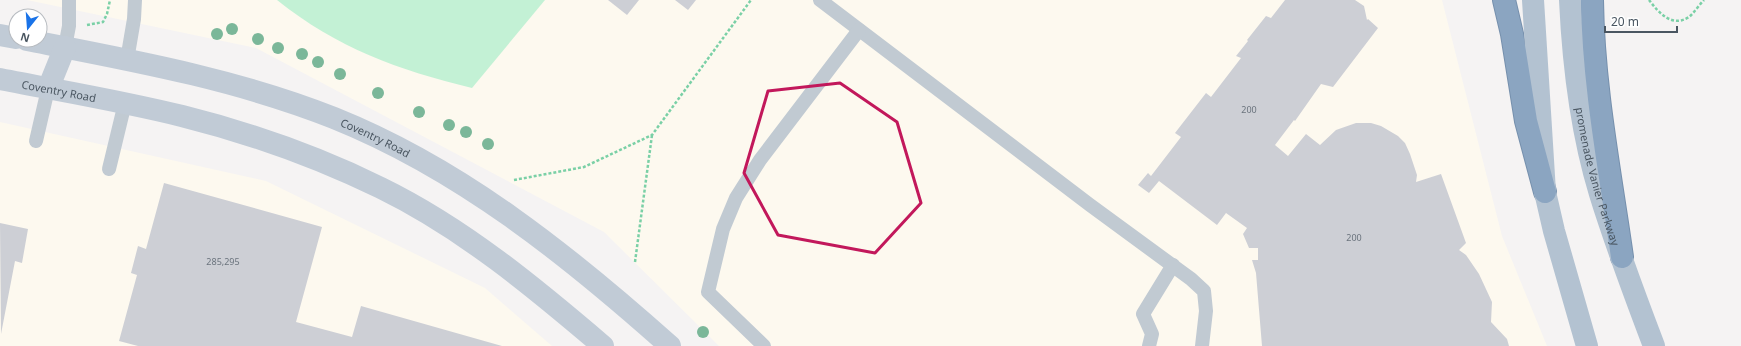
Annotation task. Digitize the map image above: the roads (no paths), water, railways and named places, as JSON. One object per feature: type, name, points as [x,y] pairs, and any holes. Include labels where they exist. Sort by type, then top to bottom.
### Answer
[{"type":"highway","points":[[1504,0],[1512,34],[1526,121],[1545,192]]},
{"type":"highway","points":[[1592,0],[1592,34],[1596,77],[1622,257]]},
{"type":"main road","points":[[1533,0],[1545,192],[1554,231],[1587,346]]},
{"type":"main road","name":"promenade Vanier Parkway","points":[[1570,0],[1580,108],[1600,194],[1654,346]]},
{"type":"main road","name":"Coventry Road","points":[[48,44],[196,75],[283,99],[334,118],[377,137],[412,155],[476,193],[550,245],[670,346]]},
{"type":"main road","points":[[48,89],[65,47]]},
{"type":"main road","name":"Coventry Road","points":[[0,79],[125,103],[225,128],[306,156],[382,189],[424,212],[489,255],[553,303],[603,346]]},
{"type":"lane","points":[[65,47],[69,26],[69,0]]},
{"type":"lane","points":[[127,60],[134,19],[135,0]]},
{"type":"lane","points":[[820,0],[1172,265],[1204,291],[1206,311],[1202,346]]},
{"type":"lane","points":[[764,346],[708,292],[722,229],[736,198],[760,160],[859,30]]},
{"type":"lane","points":[[36,141],[48,89]]},
{"type":"lane","points":[[109,169],[125,103]]},
{"type":"lane","points":[[1149,346],[1152,334],[1143,314],[1172,265]]}]
